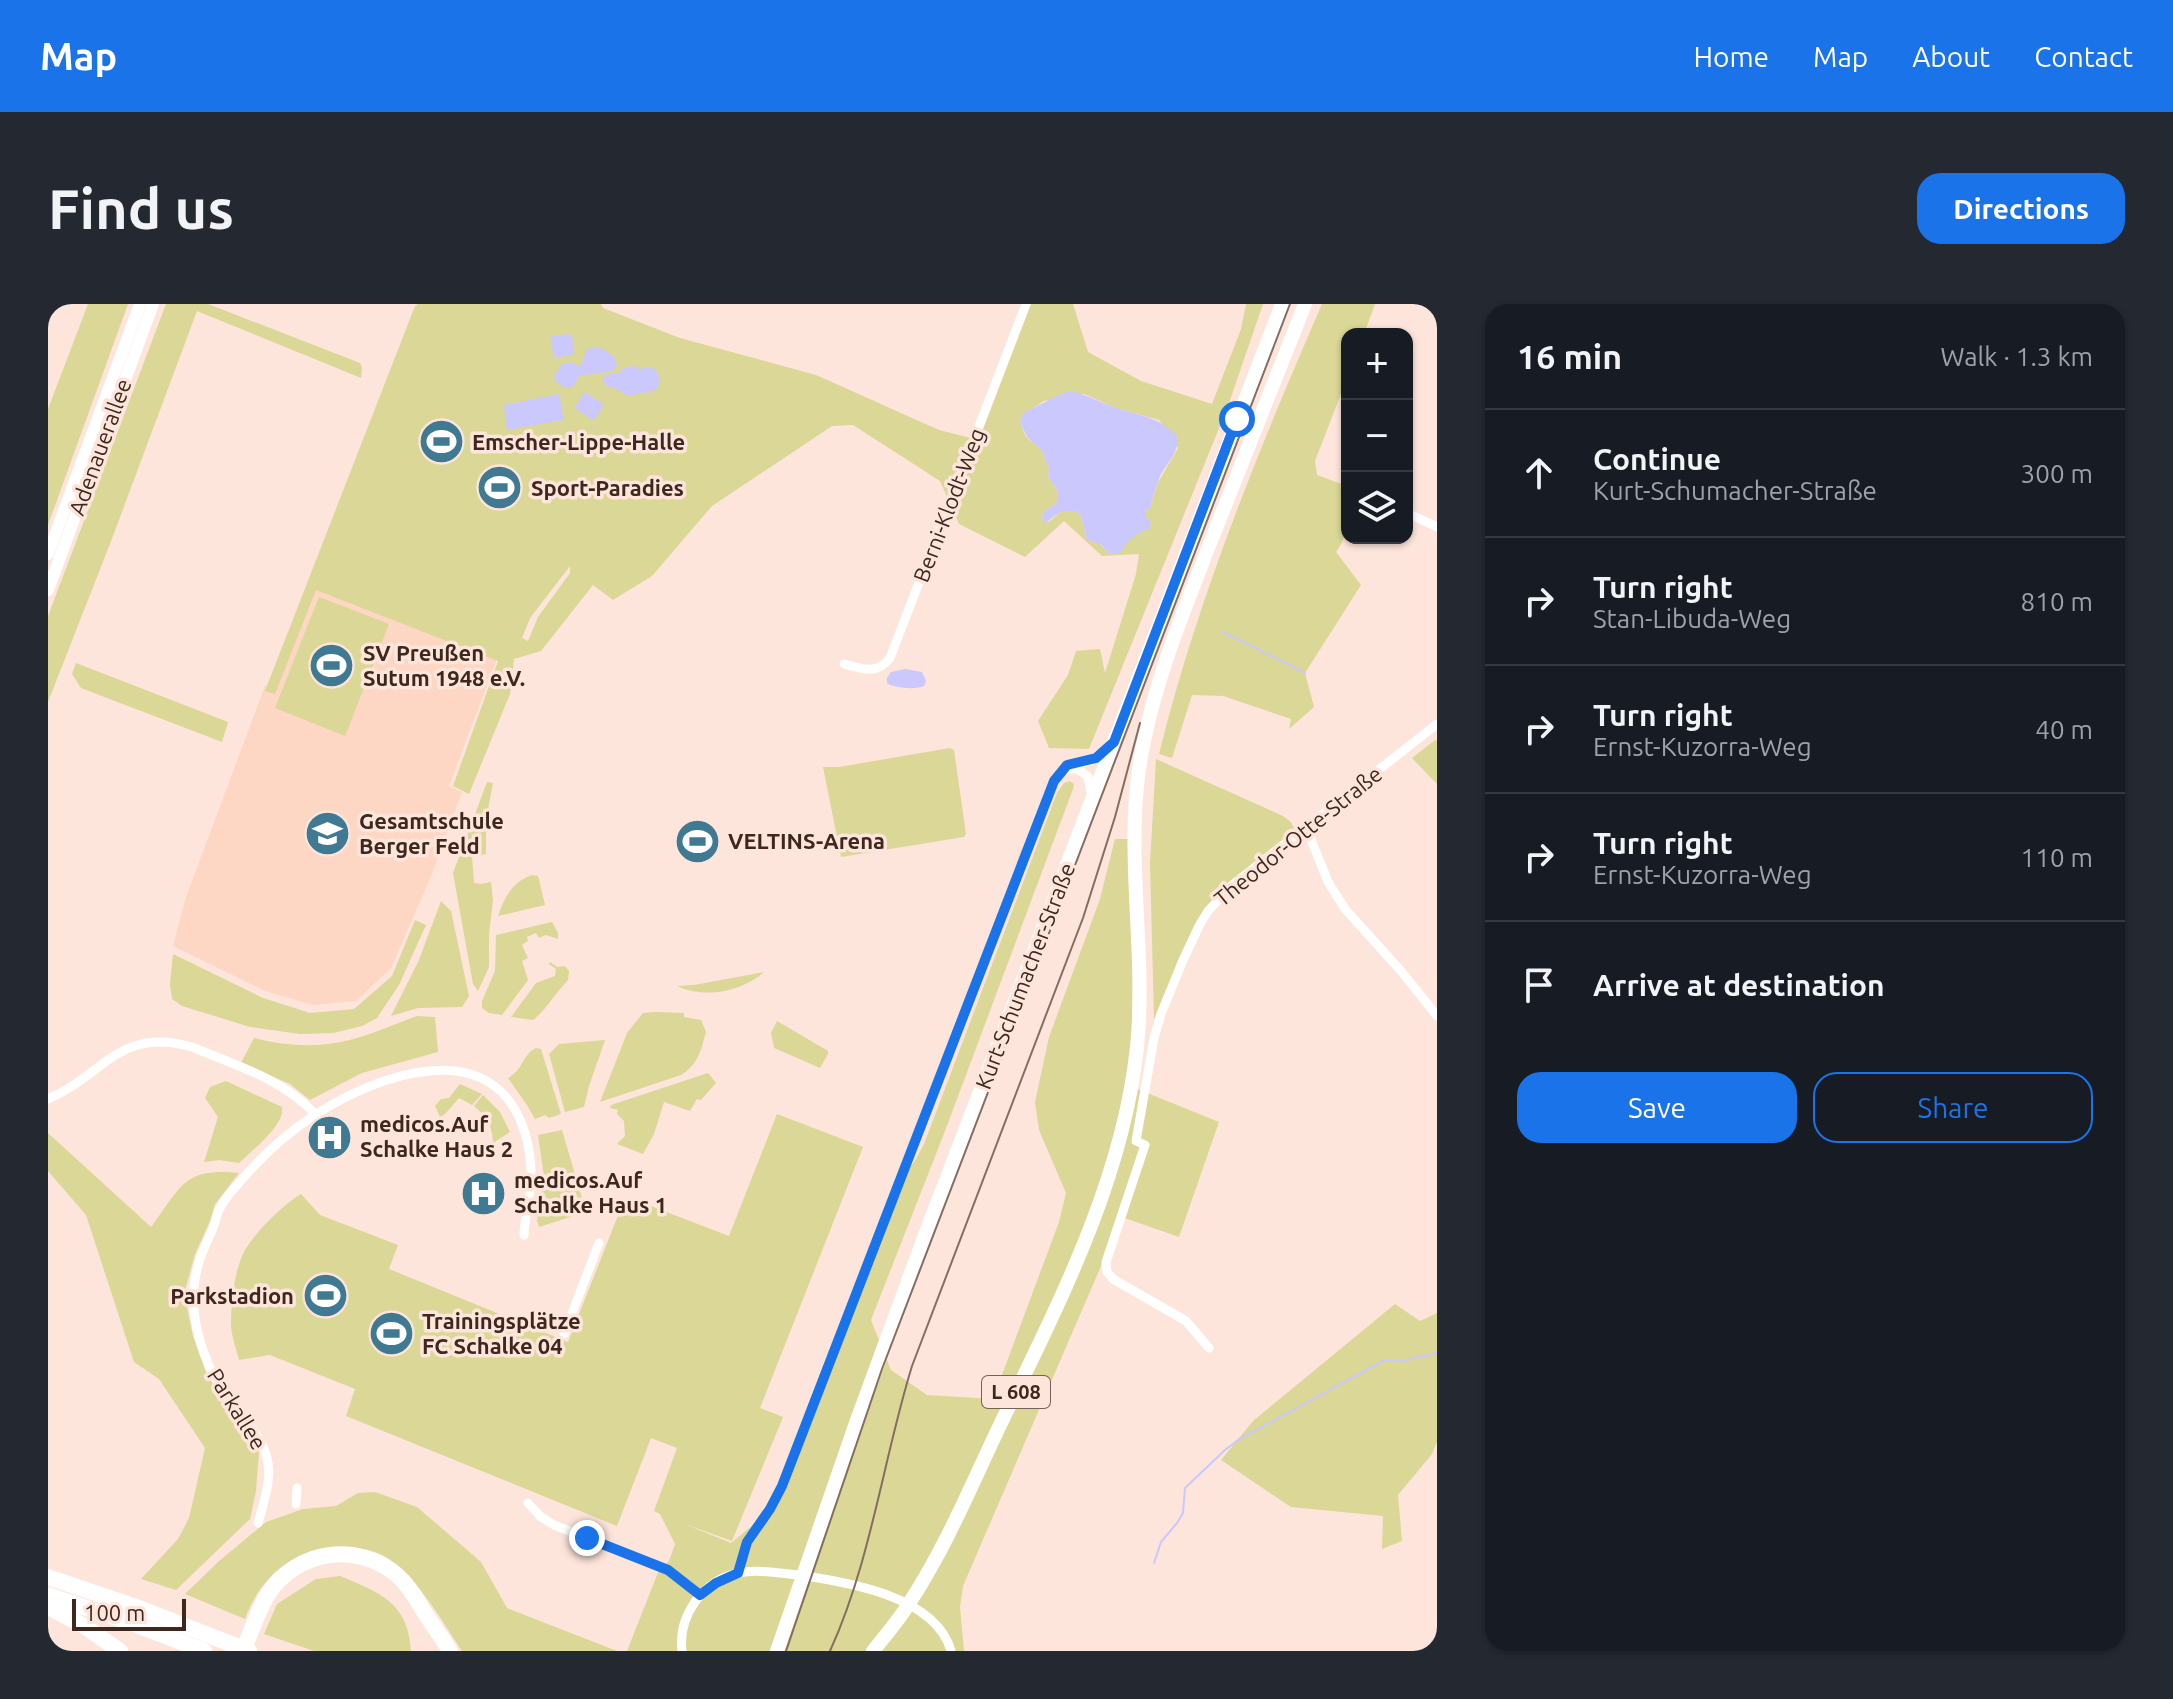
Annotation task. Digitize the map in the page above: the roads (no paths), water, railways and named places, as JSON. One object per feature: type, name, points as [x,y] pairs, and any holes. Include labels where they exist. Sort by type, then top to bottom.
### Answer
[{"type":"highway","points":[[48,1577],[136,1607],[246,1651],[253,1626],[269,1594],[289,1571],[313,1558],[356,1555],[373,1559],[387,1567],[405,1584],[450,1651]]},
{"type":"highway","points":[[48,1595],[204,1651]]},
{"type":"highway","points":[[48,1607],[84,1626],[120,1651]]},
{"type":"highway","points":[[426,1615],[436,1651]]},
{"type":"main road","name":"Adenauerallee","points":[[48,554],[140,304]]},
{"type":"main road","name":"Adenauerallee","points":[[48,590],[153,304]]},
{"type":"main road","name":"L 608","points":[[873,1651],[898,1621],[954,1522],[1058,1304],[1113,1158],[1127,1106],[1140,1009],[1135,844],[1142,751],[1165,663],[1305,304]]},
{"type":"main road","name":"Kurt-Schumacher-Straße","points":[[777,1651],[925,1235],[1281,305]]},
{"type":"street","name":"Berni-Klodt-Weg","points":[[844,664],[872,670],[880,668],[890,658],[1026,304]]},
{"type":"street","points":[[1413,516],[1437,527]]},
{"type":"street","name":"Theodor-Otte-Straße","points":[[1209,1348],[1186,1321],[1113,1279],[1107,1272],[1106,1262],[1145,1145],[1136,1141],[1154,1038],[1168,995],[1200,924],[1219,897],[1437,724]]},
{"type":"street","points":[[738,1573],[747,1542],[782,1486],[1054,781],[1067,765],[1096,758],[1114,742]]},
{"type":"street","points":[[1062,769],[1078,769],[1088,777],[1092,801]]},
{"type":"street","points":[[1306,827],[1328,882],[1345,909],[1437,1016]]},
{"type":"street","points":[[48,1099],[64,1092],[122,1051],[151,1042],[178,1043],[287,1088],[315,1114]]},
{"type":"street","name":"Parkallee","points":[[258,1523],[267,1491],[268,1463],[248,1421],[227,1396],[202,1349],[193,1300],[194,1278],[220,1207],[232,1191],[270,1150],[315,1114],[369,1086],[433,1069],[458,1070],[483,1079],[500,1092],[524,1131],[531,1174],[524,1235]]},
{"type":"street","points":[[564,1334],[599,1243]]},
{"type":"street","points":[[296,1504],[297,1488]]},
{"type":"street","points":[[528,1503],[554,1525],[668,1570],[700,1595]]},
{"type":"street","points":[[682,1651],[684,1623],[700,1595],[738,1573],[757,1572],[851,1584],[910,1605],[942,1631],[951,1651]]},
{"type":"water","points":[[568,334],[572,337],[572,355],[554,358],[550,337]]},
{"type":"water","points":[[599,347],[615,357],[617,366],[612,371],[579,376],[573,387],[565,388],[555,381],[554,376],[562,364],[571,362],[581,365],[587,349]]},
{"type":"water","points":[[634,366],[639,369],[651,367],[657,371],[660,383],[656,390],[628,396],[604,384],[604,375]]},
{"type":"water","points":[[1071,391],[1156,420],[1178,437],[1175,452],[1161,474],[1150,508],[1145,511],[1146,518],[1151,522],[1149,529],[1132,538],[1120,553],[1109,553],[1100,544],[1087,540],[1081,516],[1075,511],[1060,512],[1044,524],[1042,516],[1058,502],[1058,491],[1048,477],[1049,469],[1042,451],[1027,437],[1020,422],[1023,413]]},
{"type":"water","points":[[584,392],[602,403],[595,419],[575,408]]},
{"type":"water","points":[[559,394],[564,420],[507,430],[504,405]]},
{"type":"water","points":[[905,669],[922,672],[926,681],[924,686],[905,688],[887,683],[891,672]]},
{"type":"waterway","points":[[1223,632],[1305,673]]},
{"type":"waterway","points":[[1154,1563],[1161,1542],[1183,1513],[1185,1488],[1238,1440],[1383,1361],[1402,1361],[1437,1353]]},
{"type":"tram line","points":[[786,1651],[882,1369],[1290,304]]},
{"type":"tram line","points":[[830,1651],[856,1582],[912,1366],[1083,918],[1140,723]]},
{"type":"place","name":"Emscher-Lippe-Halle","points":[[441,442]]},
{"type":"place","name":"Sport-Paradies","points":[[500,488]]},
{"type":"place","name":"SV Preußen Sutum 1948 e.V.","points":[[332,666]]},
{"type":"place","name":"Gesamtschule Berger Feld","points":[[328,834]]},
{"type":"place","name":"VELTINS-Arena","points":[[697,841]]},
{"type":"place","name":"medicos.Auf Schalke Haus 2","points":[[329,1137]]},
{"type":"place","name":"medicos.Auf Schalke Haus 1","points":[[483,1193]]},
{"type":"place","name":"Parkstadion","points":[[325,1296]]},
{"type":"place","name":"Trainingsplätze FC Schalke 04","points":[[391,1334]]}]
